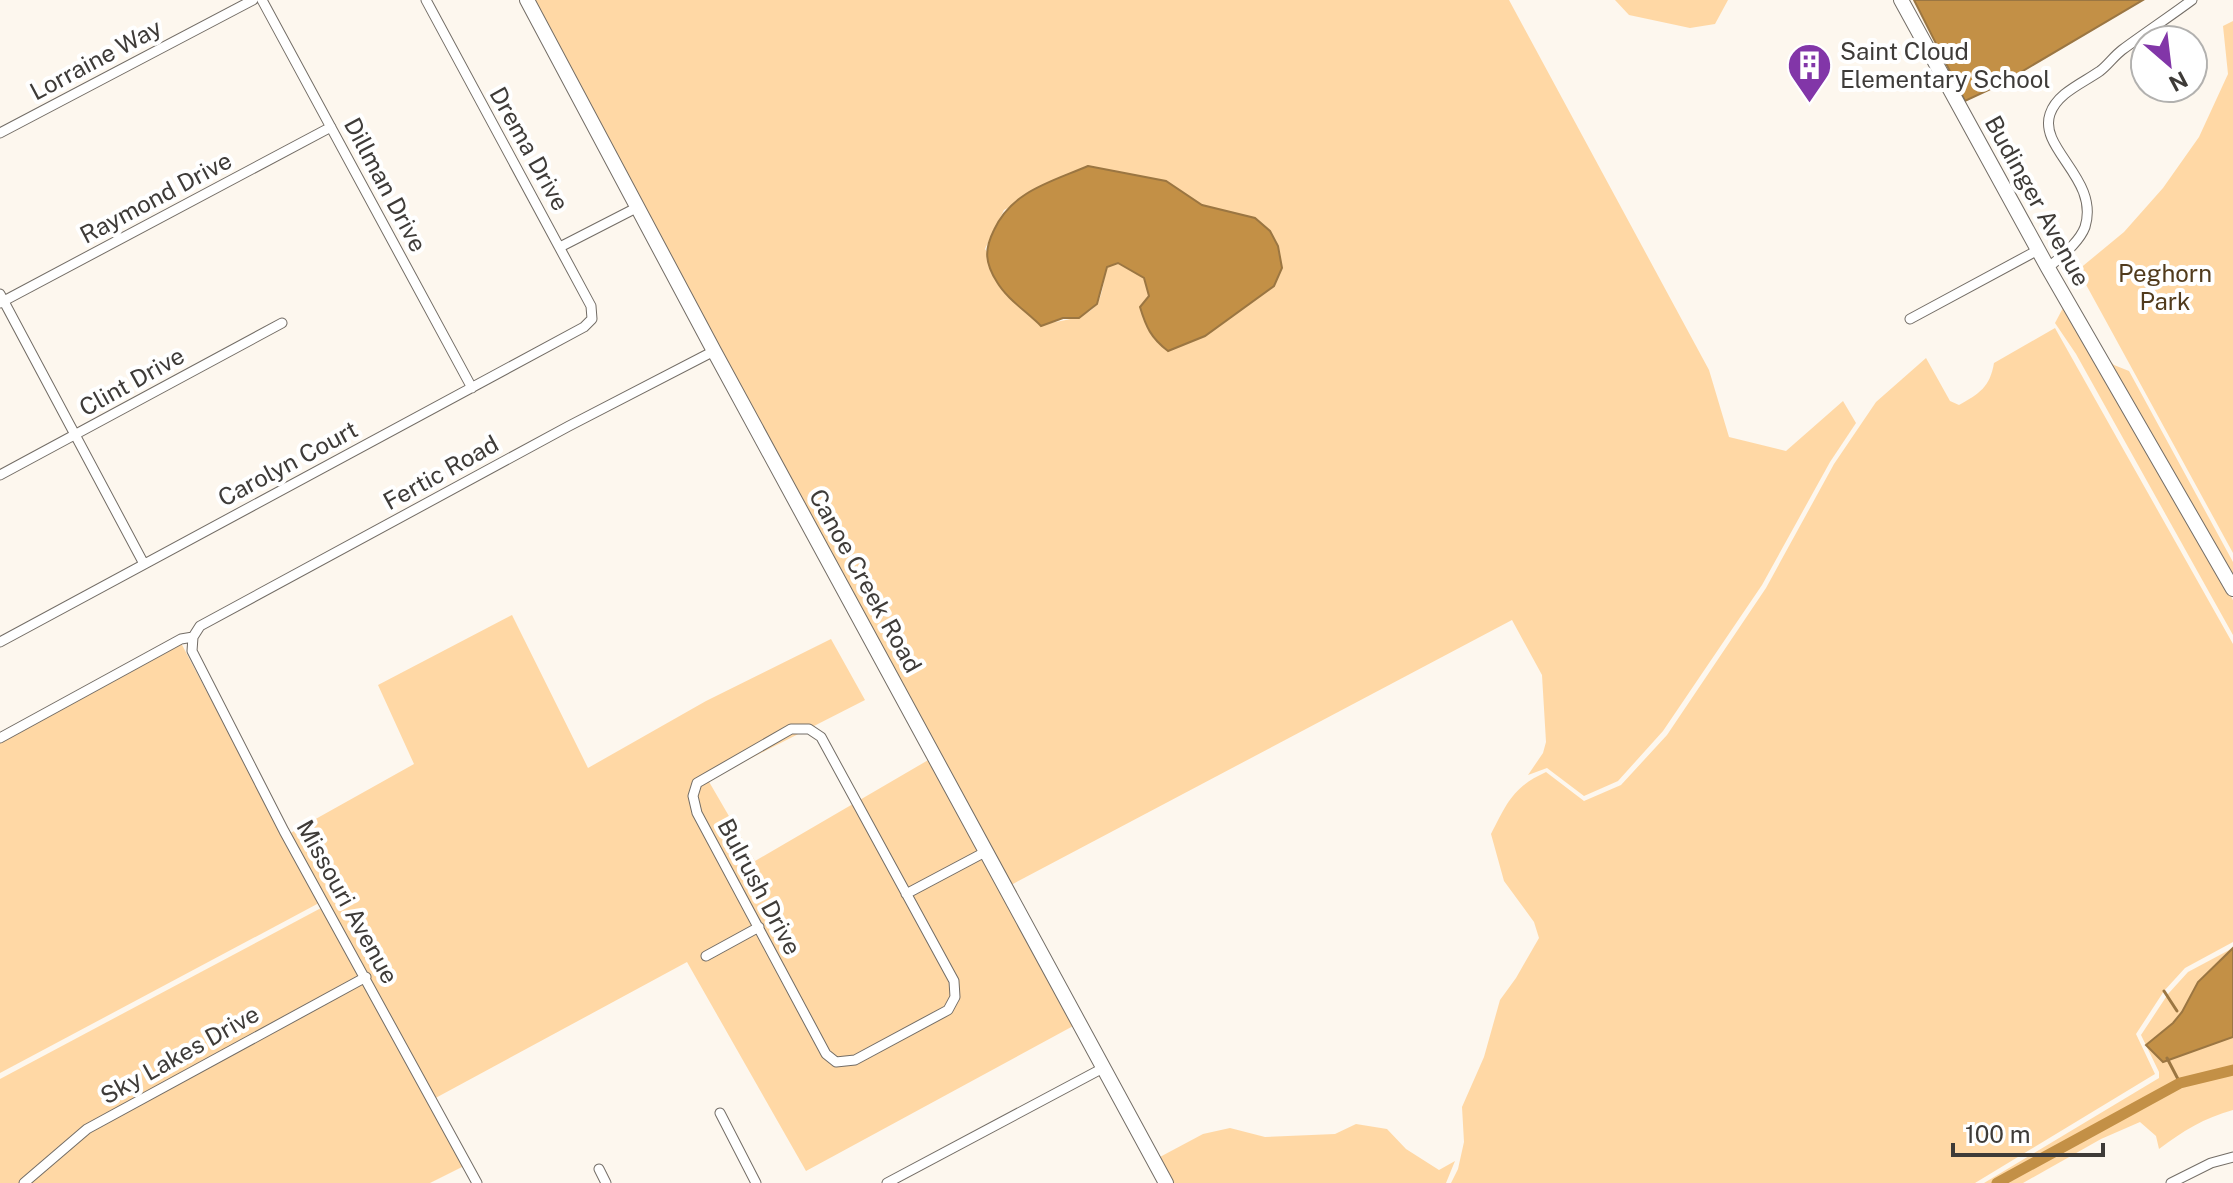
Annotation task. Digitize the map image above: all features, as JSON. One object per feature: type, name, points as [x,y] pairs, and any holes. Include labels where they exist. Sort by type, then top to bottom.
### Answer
[{"type":"main road","name":"Canoe Creek Road","points":[[527,0],[1166,1183]]},
{"type":"main road","name":"Budinger Avenue","points":[[1901,0],[2048,268],[2233,589]]},
{"type":"street","name":"Lorraine Way","points":[[0,133],[253,0]]},
{"type":"street","name":"Dillman Drive","points":[[262,0],[472,388]]},
{"type":"street","name":"Drema Drive","points":[[426,0],[591,306],[592,319]]},
{"type":"street","points":[[2048,268],[2076,240],[2084,228],[2086,216],[2085,196],[2079,180],[2052,141],[2048,117],[2052,109],[2071,89],[2099,72],[2120,51],[2192,0]]},
{"type":"street","name":"Raymond Drive","points":[[1,300],[331,127]]},
{"type":"street","points":[[560,247],[638,207]]},
{"type":"street","points":[[1910,319],[2038,250]]},
{"type":"street","points":[[1,300],[77,435],[144,564]]},
{"type":"street","name":"Carolyn Court","points":[[0,642],[584,327],[592,319]]},
{"type":"street","name":"Clint Drive","points":[[0,475],[282,323]]},
{"type":"street","name":"Fertic Road","points":[[0,738],[181,639],[193,637],[200,626],[714,351]]},
{"type":"street","name":"Missouri Avenue","points":[[193,637],[192,651],[284,831],[477,1183]]},
{"type":"street","name":"Bulrush Drive","points":[[791,729],[809,729],[821,737],[906,894],[954,981],[955,997],[948,1010],[855,1060],[836,1062],[826,1054],[697,813],[693,796],[697,783],[791,729]]},
{"type":"street","points":[[906,894],[987,851]]},
{"type":"street","points":[[706,956],[759,927]]},
{"type":"street","name":"Sky Lakes Drive","points":[[30,1181],[87,1129],[366,977]]},
{"type":"street","points":[[887,1183],[1105,1067]]},
{"type":"street","points":[[720,1113],[756,1183]]},
{"type":"street","points":[[2171,1183],[2211,1163],[2233,1157]]},
{"type":"street","points":[[599,1169],[606,1183]]},
{"type":"green space","points":[[533,0],[1509,0],[1709,370],[1729,437],[1786,451],[1843,401],[1856,423],[1830,462],[1762,585],[1663,731],[1618,781],[1584,796],[1547,768],[1528,775],[1543,753],[1546,742],[1542,675],[1512,620],[1011,885]],"holes":[[[1088,166],[1166,181],[1202,205],[1255,218],[1282,269],[1273,286],[1205,336],[1149,296],[1144,277],[1118,263],[1107,266],[1100,297],[1091,310],[1079,317],[1041,325],[985,249],[1004,210]]]},
{"type":"green space","points":[[1615,0],[1728,0],[1715,24],[1690,28],[1629,15]]},
{"type":"green space","name":"Peghorn Park","points":[[2233,21],[2233,553],[2078,270],[2124,232],[2163,188],[2199,137],[2228,74],[2223,26]]},
{"type":"green space","points":[[2064,306],[2233,600],[2233,635],[2076,354],[2055,323]]},
{"type":"green space","points":[[2055,328],[2233,644],[2233,942],[2185,968],[2164,991],[2136,1034],[2155,1074],[1975,1183],[1451,1183],[1458,1169],[1464,1142],[1462,1107],[1484,1057],[1500,1000],[1539,938],[1534,922],[1504,881],[1491,834],[1512,797],[1546,772],[1584,801],[1621,785],[1667,735],[1766,588],[1834,464],[1876,402],[1926,358],[1950,401],[1959,405],[1982,389],[1990,378],[1994,363]]},
{"type":"green space","points":[[2106,357],[2114,365],[2129,371],[2233,562],[2233,579]]},
{"type":"green space","points":[[512,615],[588,768],[706,701],[831,639],[865,700],[708,780],[755,861],[930,759],[1075,1025],[806,1171],[687,962],[430,1101],[464,1166],[430,1183],[0,1183],[0,1079],[321,908],[287,835],[414,764],[378,685]]},
{"type":"green space","points":[[181,643],[319,903],[0,1073],[0,740]]},
{"type":"green space","points":[[2233,948],[2198,982],[2173,1023],[2146,1045],[2163,1062],[2233,1037],[2233,1110],[2194,1126],[2159,1149],[2156,1136],[2140,1122],[2101,1139],[2023,1183],[1984,1183],[2159,1078],[2141,1035],[2168,994],[2188,972]]},
{"type":"green space","points":[[1356,1124],[1387,1129],[1406,1149],[1439,1170],[1455,1161],[1446,1183],[1171,1183],[1158,1158],[1203,1134],[1230,1128],[1265,1137],[1335,1134]]},
{"type":"shaded area","points":[[1914,0],[2143,0],[1999,85],[1965,101]]},
{"type":"shaded area","points":[[1088,166],[1166,181],[1202,205],[1255,218],[1270,231],[1278,246],[1282,268],[1274,286],[1205,336],[1168,351],[1153,337],[1142,314],[1140,307],[1149,296],[1144,278],[1118,263],[1107,267],[1097,304],[1079,318],[1063,318],[1041,326],[997,282],[988,262],[989,244],[1002,217],[1022,197]]},
{"type":"shaded area","points":[[2233,948],[2233,1037],[2163,1062],[2146,1045],[2173,1023],[2198,982]]},
{"type":"waterway","points":[[2164,991],[2177,1011]]},
{"type":"waterway","points":[[2167,1058],[2180,1083]]},
{"type":"waterway","points":[[1997,1183],[2180,1083],[2233,1070]]},
{"type":"place","name":"Saint Cloud Elementary School","points":[[1809,105]]}]
